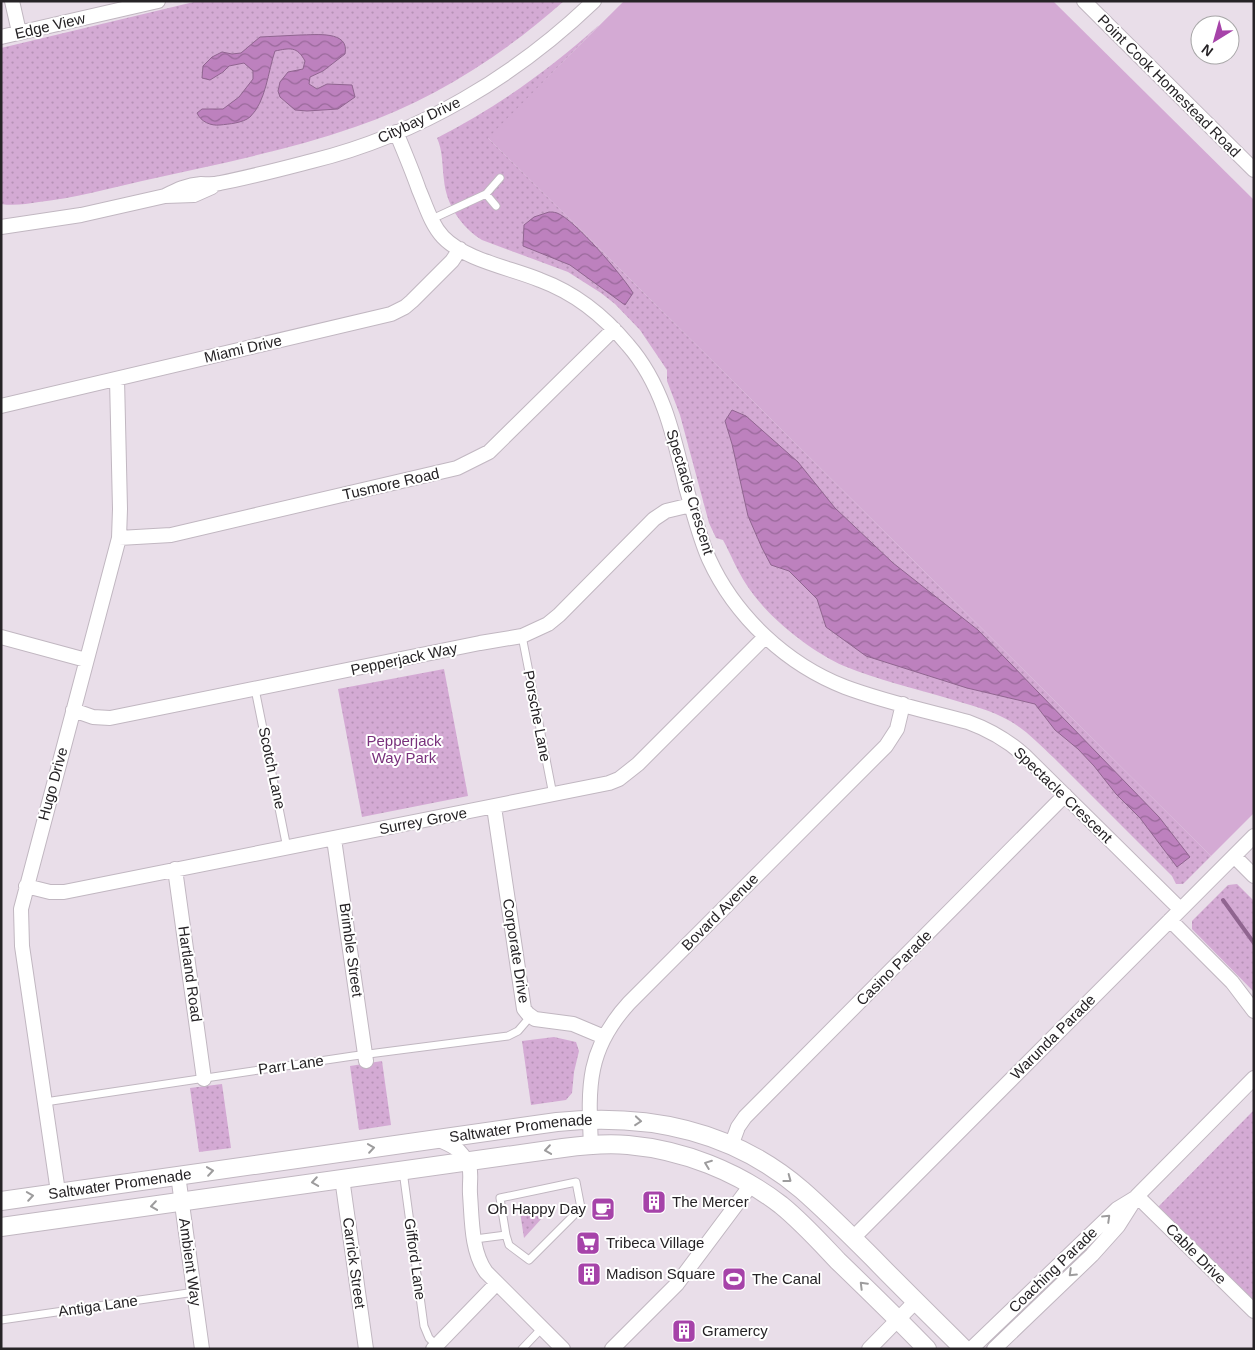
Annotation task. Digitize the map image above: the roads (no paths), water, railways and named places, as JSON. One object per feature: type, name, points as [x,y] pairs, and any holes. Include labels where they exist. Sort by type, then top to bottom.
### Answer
[{"type":"street","points":[[12,1],[18,32]]},
{"type":"street","name":"Edge View","points":[[1,37],[158,1]]},
{"type":"street","name":"Citybay Drive","points":[[3,226],[81,215],[165,196],[191,185],[216,184],[326,158],[396,132],[447,109],[501,78],[532,55],[594,1]]},
{"type":"street","name":"Point Cook Homestead Road","points":[[1084,1],[1254,170]]},
{"type":"street","name":"Spectacle Crescent","points":[[396,132],[432,220],[442,236],[460,249],[557,287],[590,308],[614,329],[638,356],[662,399],[703,544],[720,580],[742,612],[765,637],[800,663],[830,680],[853,689],[968,722],[995,733],[1024,755],[1180,909]]},
{"type":"street","name":"Miami Drive","points":[[1,406],[391,314],[412,301],[452,261],[460,249]]},
{"type":"street","name":"Tusmore Road","points":[[119,538],[171,535],[457,468],[490,452],[614,329]]},
{"type":"street","name":"Hugo Drive","points":[[58,1192],[21,929],[21,909],[119,538],[117,378]]},
{"type":"street","name":"Pepperjack Way","points":[[73,710],[93,717],[110,718],[522,636],[543,627],[559,615],[654,518],[666,511],[691,505]]},
{"type":"street","points":[[1,637],[86,660]]},
{"type":"street","name":"Surrey Grove","points":[[26,886],[50,892],[64,892],[601,786],[619,779],[628,773],[765,637]]},
{"type":"street","name":"Bovard Avenue","points":[[591,1145],[590,1119],[594,1060],[612,1023],[886,746],[897,729],[903,704]]},
{"type":"street","name":"Casino Parade","points":[[731,1146],[738,1127],[745,1117],[1065,795]]},
{"type":"street","name":"Corporate Drive","points":[[494,806],[524,1009],[530,1017],[538,1020],[573,1024],[604,1037]]},
{"type":"street","name":"Warunda Parade","points":[[853,1238],[1254,836]]},
{"type":"street","name":"Brimble Street","points":[[334,839],[366,1058]]},
{"type":"street","points":[[1234,856],[1254,876]]},
{"type":"street","name":"Hartland Road","points":[[175,869],[204,1079]]},
{"type":"street","points":[[1170,920],[1232,982],[1254,1011]]},
{"type":"street","name":"Coaching Parade","points":[[971,1349],[1117,1209],[1137,1196],[1254,1078]]},
{"type":"street","name":"Saltwater Promenade","points":[[1,1201],[435,1138],[590,1119],[623,1119],[672,1126],[695,1132],[731,1146],[762,1162],[786,1178],[853,1238],[964,1349]]},
{"type":"street","points":[[435,1138],[454,1147],[461,1162],[471,1170],[470,1191],[475,1239],[480,1264],[563,1349]]},
{"type":"street","name":"Saltwater Promenade","points":[[1,1227],[461,1162],[591,1145],[627,1144],[673,1153],[710,1164],[751,1185],[781,1206],[801,1224],[927,1349]]},
{"type":"street","name":"Ambient Way","points":[[178,1176],[202,1349]]},
{"type":"street","name":"Carrick Street","points":[[342,1178],[366,1349]]},
{"type":"street","points":[[612,1349],[677,1284],[751,1185]]},
{"type":"street","name":"Coaching Parade","points":[[994,1349],[1092,1255],[1118,1226],[1137,1196]]},
{"type":"street","name":"Cable Drive","points":[[1137,1196],[1254,1311]]},
{"type":"street","points":[[434,1347],[497,1283]]},
{"type":"street","points":[[869,1349],[916,1301]]},
{"type":"lane","points":[[432,220],[486,194],[500,178]]},
{"type":"lane","points":[[486,194],[496,206]]},
{"type":"lane","name":"Porsche Lane","points":[[522,636],[553,795]]},
{"type":"lane","name":"Scotch Lane","points":[[256,689],[287,848]]},
{"type":"lane","name":"Parr Lane","points":[[45,1102],[366,1058],[508,1036],[518,1031],[530,1017]]},
{"type":"lane","name":"Gifford Lane","points":[[403,1170],[424,1326],[434,1347]]},
{"type":"lane","points":[[576,1182],[581,1208],[529,1260],[509,1245],[506,1235],[500,1198],[576,1182]]},
{"type":"lane","points":[[475,1239],[506,1235]]},
{"type":"lane","name":"Antiga Lane","points":[[1,1320],[195,1292]]},
{"type":"lane","points":[[522,1349],[542,1328]]},
{"type":"water","points":[[300,35],[337,37],[342,41],[345,46],[345,54],[323,71],[310,77],[309,84],[317,89],[327,84],[352,85],[355,97],[338,109],[295,110],[280,97],[278,91],[280,82],[288,72],[303,69],[305,61],[296,50],[285,49],[275,51],[260,103],[250,117],[232,124],[217,125],[207,123],[201,119],[197,113],[202,109],[223,109],[239,97],[253,79],[253,71],[244,63],[229,66],[210,80],[202,78],[203,66],[212,57],[222,52],[241,53],[260,37]]},
{"type":"water","points":[[549,212],[565,217],[586,236],[619,274],[633,293],[625,305],[570,265],[523,246],[524,225],[534,217]]},
{"type":"water","points":[[732,410],[746,416],[798,462],[835,508],[893,563],[978,630],[1159,817],[1190,857],[1177,867],[1140,818],[1116,794],[1078,749],[1055,730],[1035,704],[967,688],[866,656],[826,627],[817,599],[789,571],[771,565],[748,516],[725,421]]},
{"type":"waterway","points":[[1223,900],[1254,943]]},
{"type":"place","name":"The Mercer","points":[[654,1202]]},
{"type":"place","name":"Oh Happy Day","points":[[603,1209]]},
{"type":"place","name":"Tribeca Village","points":[[588,1243]]},
{"type":"place","name":"Madison Square","points":[[589,1274]]},
{"type":"place","name":"The Canal","points":[[734,1279]]},
{"type":"place","name":"Gramercy","points":[[684,1331]]},
{"type":"park label","name":"Pepperjack Way Park","points":[[404,750]]}]
